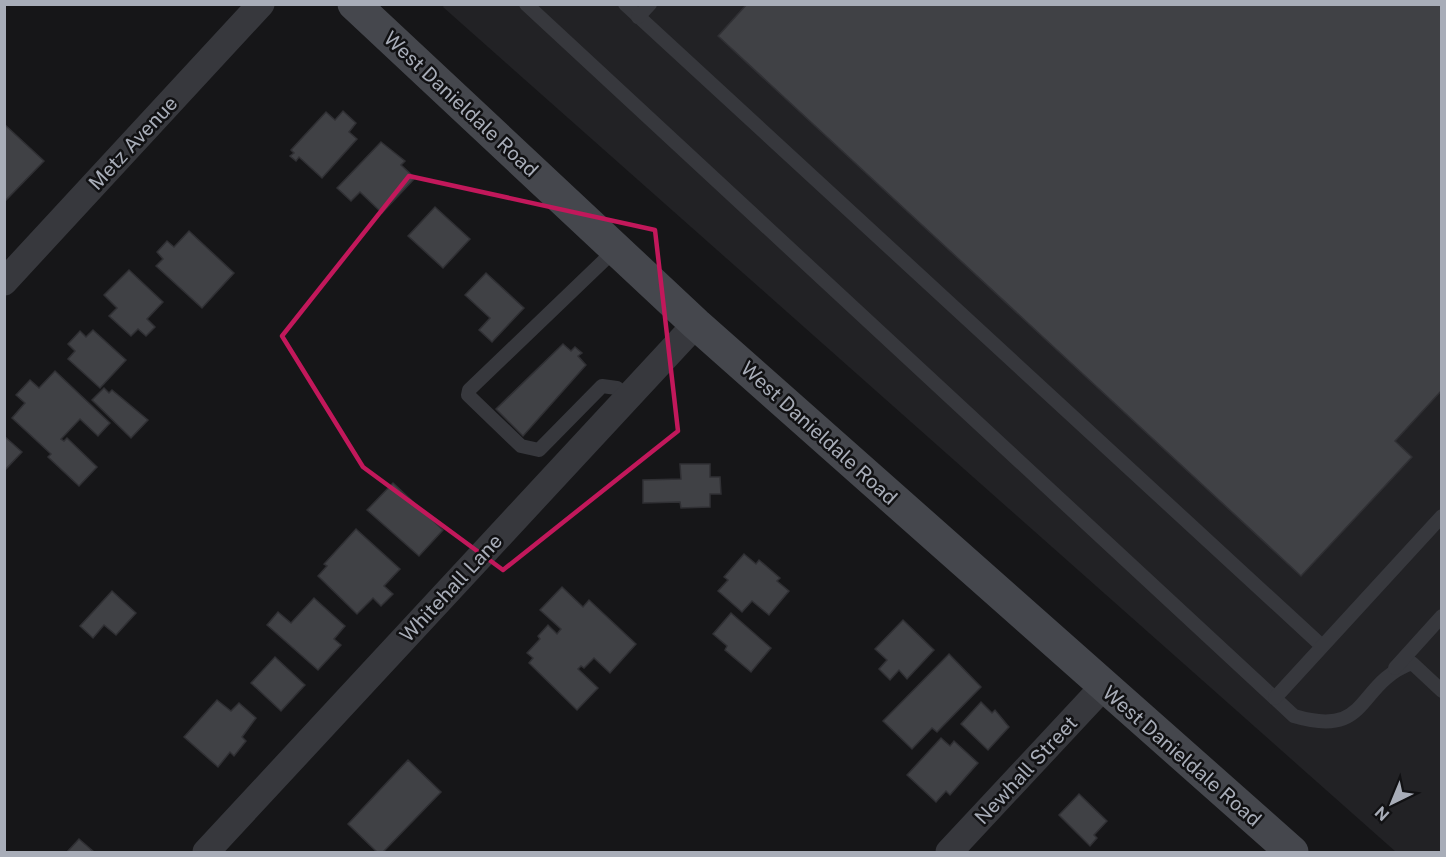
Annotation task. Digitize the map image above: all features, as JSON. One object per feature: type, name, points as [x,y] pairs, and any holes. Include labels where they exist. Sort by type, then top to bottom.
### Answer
[{"type":"street","name":"Metz Avenue","points":[[4,282],[261,4]]},
{"type":"street","name":"West Danieldale Road","points":[[354,4],[696,324],[1103,687],[1292,852]]},
{"type":"street","name":"Whitehall Lane","points":[[206,852],[696,324]]},
{"type":"street","name":"Newhall Street","points":[[949,852],[1103,687]]},
{"type":"lane","points":[[526,4],[1294,716],[1319,723],[1347,720],[1442,616]]},
{"type":"lane","points":[[625,4],[1322,646]]},
{"type":"lane","points":[[638,17],[650,4]]},
{"type":"lane","points":[[616,249],[469,390],[468,395],[521,446],[539,450],[602,386],[617,388],[628,397]]},
{"type":"lane","points":[[1275,698],[1442,516]]},
{"type":"lane","points":[[1394,669],[1412,663],[1442,690]]},
{"type":"highlighted area","points":[[409,176],[655,230],[678,431],[503,570],[363,467],[282,336]]},
{"type":"shaded area","points":[[445,4],[1441,5],[1441,852],[1396,852],[443,7]]},
{"type":"building","points":[[747,4],[1442,4],[1442,390],[1395,441],[1412,457],[1301,576],[718,36]]},
{"type":"building","points":[[343,111],[356,123],[349,132],[357,139],[322,178],[299,157],[296,161],[290,156],[294,153],[291,150],[326,112],[335,120]]},
{"type":"building","points":[[4,124],[44,161],[6,200],[4,199]]},
{"type":"building","points":[[381,142],[405,161],[401,165],[415,178],[382,213],[360,192],[351,201],[337,188]]},
{"type":"building","points":[[435,207],[470,239],[443,268],[408,236]]},
{"type":"building","points":[[189,231],[234,273],[202,308],[156,266],[163,259],[157,252],[167,241],[174,247]]},
{"type":"building","points":[[129,270],[163,302],[147,319],[155,327],[146,336],[138,329],[131,336],[109,316],[117,308],[104,295]]},
{"type":"building","points":[[486,273],[524,308],[492,342],[479,330],[490,318],[465,295]]},
{"type":"building","points":[[93,330],[126,360],[100,388],[68,359],[75,351],[68,344],[80,331],[86,337]]},
{"type":"building","points":[[563,344],[571,351],[575,347],[582,353],[578,356],[586,365],[523,436],[496,409]]},
{"type":"building","points":[[55,371],[110,423],[98,436],[80,419],[61,439],[64,441],[67,438],[97,467],[79,486],[48,457],[51,454],[12,418],[25,403],[16,395],[30,380],[39,388]]},
{"type":"building","points":[[104,388],[109,393],[112,390],[148,420],[131,438],[92,400]]},
{"type":"building","points":[[4,436],[22,452],[4,471]]},
{"type":"building","points":[[680,464],[710,464],[710,477],[720,477],[721,494],[710,494],[710,507],[681,508],[680,502],[643,503],[643,480],[681,479]]},
{"type":"building","points":[[393,483],[443,530],[419,556],[367,510]]},
{"type":"building","points":[[356,529],[400,569],[384,586],[393,594],[381,606],[373,598],[357,614],[318,576],[327,566],[324,564]]},
{"type":"building","points":[[744,554],[756,564],[759,560],[780,578],[777,581],[789,591],[769,615],[752,601],[742,612],[718,591],[728,580],[724,577]]},
{"type":"building","points":[[562,587],[583,607],[589,600],[636,644],[610,673],[594,658],[584,668],[581,666],[578,669],[598,688],[577,710],[529,663],[533,658],[527,653],[540,639],[538,636],[548,625],[557,634],[561,629],[540,610]]},
{"type":"building","points":[[112,591],[136,613],[116,635],[104,625],[93,638],[80,626]]},
{"type":"building","points":[[314,598],[345,626],[334,639],[341,645],[318,670],[267,625],[278,612],[291,623]]},
{"type":"building","points":[[731,613],[771,648],[751,672],[725,650],[727,646],[713,634]]},
{"type":"building","points":[[903,620],[934,650],[907,679],[899,670],[890,680],[879,669],[887,660],[875,649]]},
{"type":"building","points":[[949,654],[981,687],[937,732],[932,728],[912,749],[883,721]]},
{"type":"building","points":[[275,657],[305,685],[281,711],[251,683]]},
{"type":"building","points":[[217,700],[231,711],[239,703],[256,718],[242,737],[246,741],[234,756],[230,752],[218,767],[184,737]]},
{"type":"building","points":[[981,702],[992,713],[995,710],[1009,727],[988,750],[961,724]]},
{"type":"building","points":[[941,738],[950,746],[954,741],[978,763],[950,795],[946,791],[936,802],[907,775]]},
{"type":"building","points":[[408,760],[441,792],[383,852],[377,852],[348,824]]},
{"type":"building","points":[[1079,794],[1107,821],[1094,835],[1097,838],[1090,846],[1059,815]]},
{"type":"building","points":[[79,839],[94,852],[67,852]]}]
